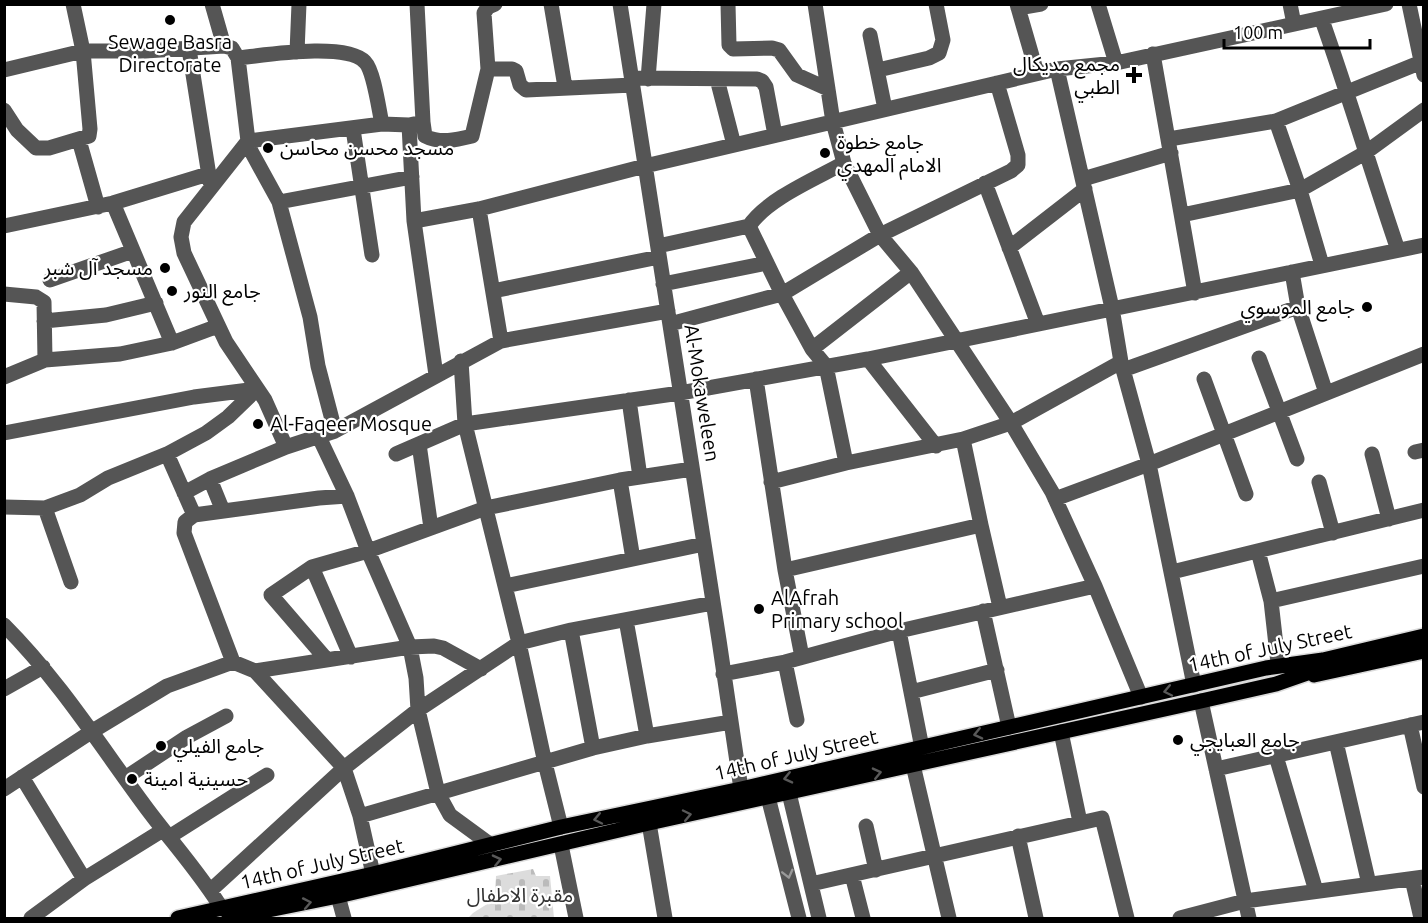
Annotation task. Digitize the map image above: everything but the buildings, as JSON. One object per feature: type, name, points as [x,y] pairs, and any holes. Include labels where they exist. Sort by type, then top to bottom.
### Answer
[{"type":"main road","points":[[1272,666],[1424,626]]},
{"type":"main road","name":"14th of July Street","points":[[178,918],[230,916],[338,896],[649,823],[1201,701],[1276,684],[1323,664],[1424,636]]},
{"type":"main road","name":"14th of July Street","points":[[230,916],[373,874],[561,827],[741,789],[1272,666],[1323,664],[1424,645]]},
{"type":"main road","points":[[1276,684],[1424,651]]},
{"type":"street","points":[[4,110],[17,130],[36,148],[49,148],[89,136],[83,51],[73,4]]},
{"type":"street","points":[[212,4],[224,46]]},
{"type":"street","points":[[297,52],[298,4]]},
{"type":"street","points":[[417,4],[416,123],[412,177],[414,221],[436,375]]},
{"type":"street","points":[[416,123],[425,136],[434,141],[454,141],[472,136],[488,69],[484,13],[488,7],[495,4]]},
{"type":"street","points":[[551,4],[565,87]]},
{"type":"street","name":"Al-Mokaweleen","points":[[620,4],[741,789]]},
{"type":"street","points":[[648,79],[654,4]]},
{"type":"street","points":[[728,4],[729,45],[733,49],[772,48],[779,50],[796,75],[828,89]]},
{"type":"street","points":[[815,4],[833,122],[844,163],[880,235],[911,272],[1011,423],[1055,499],[1095,586],[1141,697]]},
{"type":"street","points":[[878,70],[930,58],[939,53],[942,40],[936,4]]},
{"type":"street","points":[[1037,73],[1017,6],[1041,4]]},
{"type":"street","points":[[1098,4],[1116,63]]},
{"type":"street","points":[[1290,4],[1294,24]]},
{"type":"street","points":[[414,221],[479,209],[645,166],[1037,73],[1116,63],[1294,24],[1322,20],[1354,8],[1386,4]]},
{"type":"street","points":[[1009,248],[1084,184],[1170,146],[1276,121],[1422,67],[1409,4]]},
{"type":"street","points":[[1322,20],[1398,250]]},
{"type":"street","points":[[870,35],[885,109]]},
{"type":"street","points":[[4,70],[83,51],[224,46],[232,48],[238,58],[248,141],[251,152],[279,202],[310,317],[318,366],[335,431]]},
{"type":"street","points":[[189,49],[209,182]]},
{"type":"street","points":[[238,58],[297,52],[343,52],[357,56],[367,63],[376,92],[382,124]]},
{"type":"street","points":[[1153,54],[1195,293]]},
{"type":"street","points":[[488,69],[516,71],[520,85],[526,90],[648,79],[757,79],[762,81],[766,87],[776,135]]},
{"type":"street","points":[[1058,69],[1112,308],[1122,366],[1149,464],[1194,685]]},
{"type":"street","points":[[717,79],[734,145]]},
{"type":"street","points":[[184,493],[210,479],[286,447],[335,431],[501,341],[669,318],[782,294],[880,235],[1011,171],[1018,165],[1018,155],[997,83]]},
{"type":"street","points":[[1182,215],[1300,190],[1365,153],[1424,110]]},
{"type":"street","points":[[1276,121],[1323,265]]},
{"type":"street","points":[[286,447],[265,400],[226,342],[184,253],[181,237],[184,222],[209,182],[248,141],[382,124],[416,123]]},
{"type":"street","points":[[353,129],[372,255]]},
{"type":"street","points":[[79,140],[98,207]]},
{"type":"street","points":[[493,291],[659,252],[749,226],[771,205],[844,163]]},
{"type":"street","points":[[279,202],[412,177]]},
{"type":"street","points":[[4,226],[209,182]]},
{"type":"street","points":[[985,183],[1038,324]]},
{"type":"street","points":[[113,203],[172,343]]},
{"type":"street","points":[[479,209],[501,341]]},
{"type":"street","points":[[749,226],[782,294],[812,348],[826,366],[846,464]]},
{"type":"street","points":[[396,454],[465,424],[680,393],[868,359],[1424,245]]},
{"type":"street","points":[[50,280],[133,251]]},
{"type":"street","points":[[663,284],[767,263]]},
{"type":"street","points":[[812,348],[911,272]]},
{"type":"street","points":[[1292,272],[1298,308],[1326,393]]},
{"type":"street","points":[[4,294],[41,298],[44,302],[45,360]]},
{"type":"street","points":[[44,321],[106,315],[156,303]]},
{"type":"street","points":[[771,482],[963,440],[1011,423],[1122,366],[1298,308]]},
{"type":"street","points":[[4,377],[45,360],[120,354],[172,343],[218,326]]},
{"type":"street","points":[[1055,499],[1149,464],[1424,354]]},
{"type":"street","points":[[1259,358],[1297,459]]},
{"type":"street","points":[[868,359],[936,446]]},
{"type":"street","points":[[461,361],[465,424],[561,827]]},
{"type":"street","points":[[756,379],[785,570],[802,657]]},
{"type":"street","points":[[1204,379],[1246,494]]},
{"type":"street","points":[[4,433],[195,397],[257,389]]},
{"type":"street","points":[[4,507],[45,508],[80,495],[108,478],[167,454],[206,433],[228,417],[257,389]]},
{"type":"street","points":[[629,400],[640,477]]},
{"type":"street","points":[[319,437],[347,496],[410,647],[416,678],[418,710],[438,793],[450,815],[491,845]]},
{"type":"street","points":[[963,440],[1000,608]]},
{"type":"street","points":[[419,444],[431,528]]},
{"type":"street","points":[[167,454],[194,516]]},
{"type":"street","points":[[1372,454],[1389,519]]},
{"type":"street","points":[[327,660],[271,595],[312,567],[368,551],[486,508],[620,480],[692,469]]},
{"type":"street","points":[[210,479],[223,511]]},
{"type":"street","points":[[620,480],[633,559]]},
{"type":"street","points":[[1319,482],[1334,533]]},
{"type":"street","points":[[233,662],[184,533],[185,522],[194,516],[223,511],[347,496]]},
{"type":"street","points":[[45,508],[71,582]]},
{"type":"street","points":[[1172,572],[1424,510]]},
{"type":"street","points":[[785,570],[981,525]]},
{"type":"street","points":[[505,586],[704,544]]},
{"type":"street","points":[[1258,551],[1271,601],[1272,666]]},
{"type":"street","points":[[1271,601],[1424,566]]},
{"type":"street","points":[[312,567],[351,657]]},
{"type":"street","points":[[723,674],[785,662],[899,631],[1095,586]]},
{"type":"street","points":[[211,890],[344,768],[418,710],[519,643],[571,630],[713,603]]},
{"type":"street","points":[[983,611],[1009,727]]},
{"type":"street","points":[[626,620],[647,736]]},
{"type":"street","points":[[4,625],[43,667],[166,834],[230,916]]},
{"type":"street","points":[[571,630],[593,748]]},
{"type":"street","points":[[899,631],[922,748]]},
{"type":"street","points":[[255,671],[410,647],[434,646],[443,648],[481,669]]},
{"type":"street","points":[[4,789],[167,686],[233,662],[255,671],[344,768],[360,816],[373,874]]},
{"type":"street","points":[[785,662],[797,720]]},
{"type":"street","points":[[4,689],[43,667]]},
{"type":"street","points":[[911,692],[997,670]]},
{"type":"street","points":[[1201,701],[1249,918]]},
{"type":"street","points":[[124,778],[187,737],[226,716]]},
{"type":"street","points":[[360,816],[593,748],[730,722]]},
{"type":"street","points":[[1216,769],[1417,723],[1424,786]]},
{"type":"street","points":[[1061,732],[1080,822]]},
{"type":"street","points":[[1336,742],[1369,884]]},
{"type":"street","points":[[1276,756],[1316,891]]},
{"type":"street","points":[[913,765],[949,918]]},
{"type":"street","points":[[31,918],[84,879],[267,775]]},
{"type":"street","points":[[22,777],[84,879]]},
{"type":"street","points":[[789,793],[819,918]]},
{"type":"street","points":[[768,797],[799,918]]},
{"type":"street","points":[[811,884],[1102,818],[1127,918]]},
{"type":"street","points":[[649,823],[665,918]]},
{"type":"street","points":[[866,826],[876,870]]},
{"type":"street","points":[[1018,836],[1036,918]]},
{"type":"street","points":[[561,845],[576,918]]},
{"type":"street","points":[[782,851],[801,846]]},
{"type":"street","points":[[852,875],[863,918]]},
{"type":"street","points":[[1180,918],[1245,901],[1418,878],[1421,918]]},
{"type":"street","points":[[338,896],[344,918]]},
{"type":"green space","name":"مقبرة الاطفال","points":[[533,869],[536,876],[550,876],[554,918],[468,918],[495,899],[496,876]]},
{"type":"place","name":"Sewage Basra Directorate","points":[[170,20]]},
{"type":"place","name":"مجمع مديكال الطبي","points":[[1134,75]]},
{"type":"place","name":"مسجد محسن محاسن","points":[[268,148]]},
{"type":"place","name":"جامع خطوة الامام المهدي","points":[[825,153]]},
{"type":"place","name":"مسجد آل شبر","points":[[165,268]]},
{"type":"place","name":"جامع النور","points":[[172,291]]},
{"type":"place","name":"جامع الموسوي","points":[[1367,307]]},
{"type":"place","name":"Al-Faqeer Mosque","points":[[258,424]]},
{"type":"place","name":"AlAfrah Primary school","points":[[759,609]]},
{"type":"place","name":"جامع العبايجي","points":[[1178,740]]},
{"type":"place","name":"جامع الفيلي","points":[[161,746]]},
{"type":"place","name":"حسينية امينة","points":[[132,779]]}]
